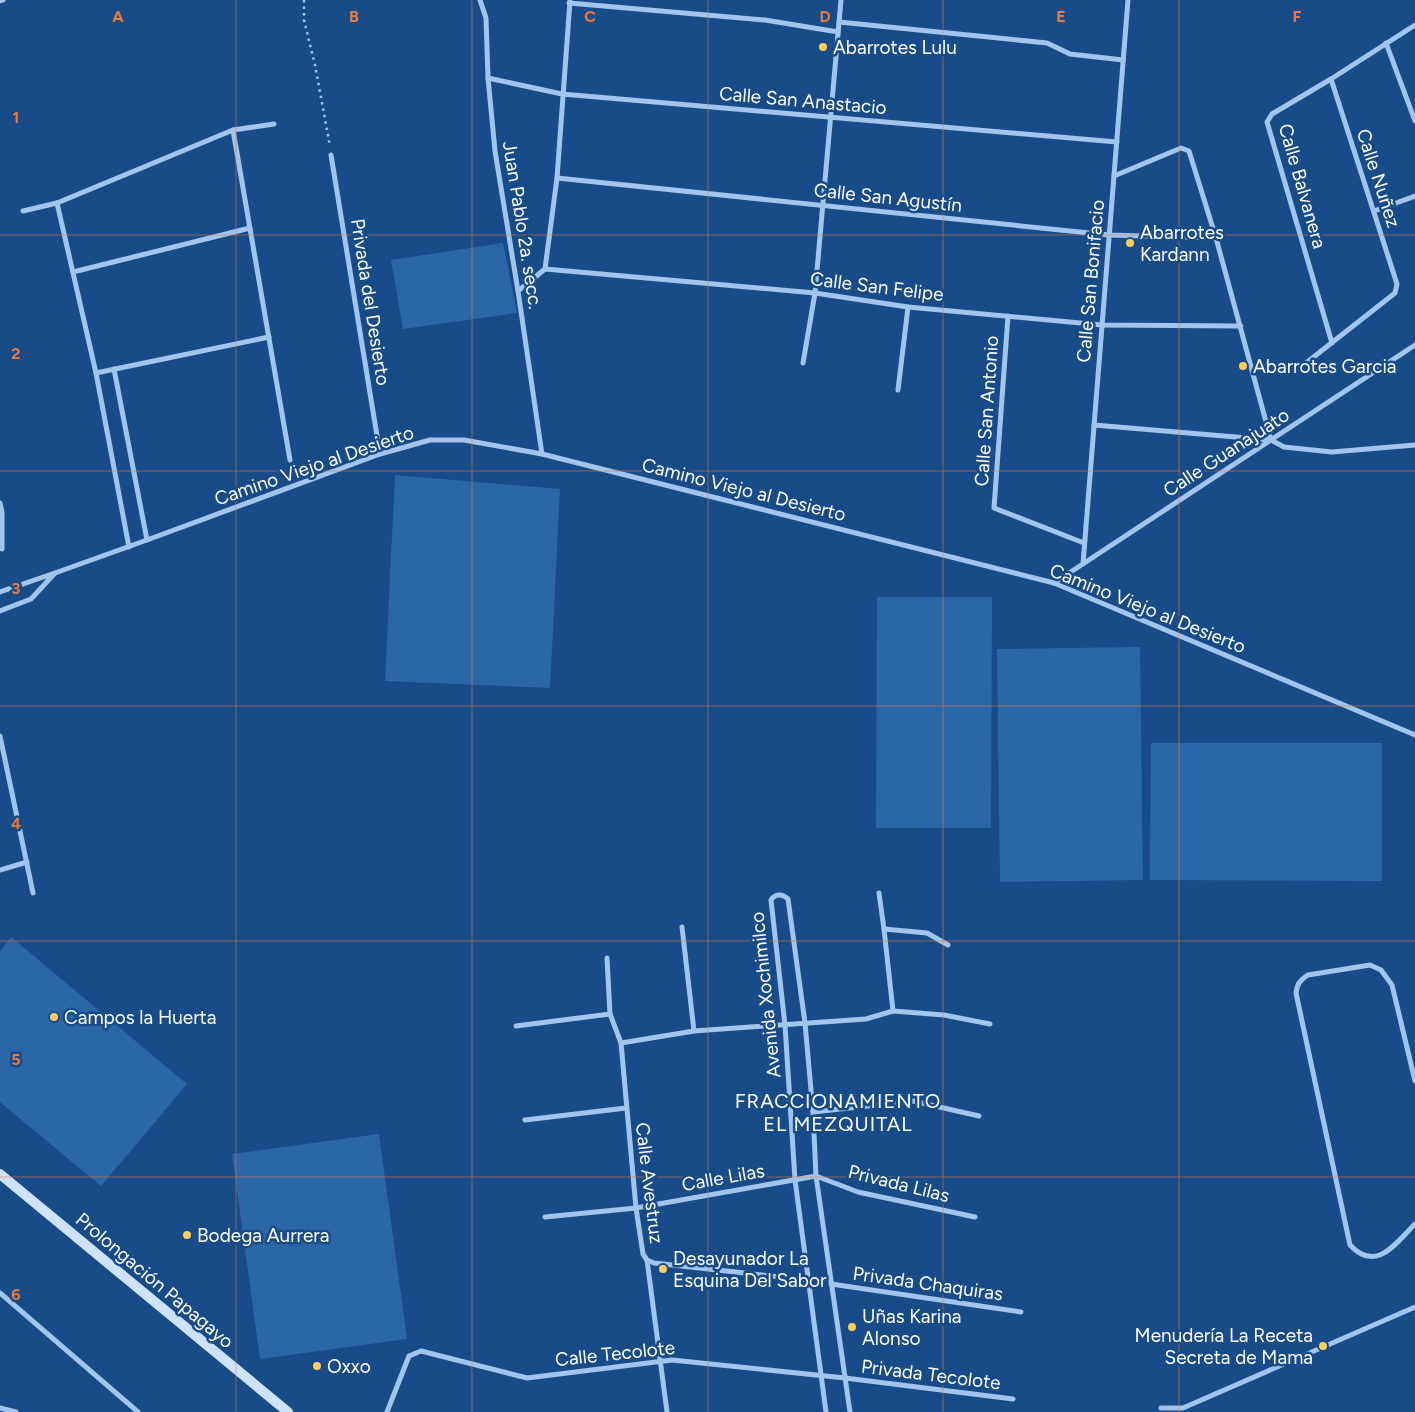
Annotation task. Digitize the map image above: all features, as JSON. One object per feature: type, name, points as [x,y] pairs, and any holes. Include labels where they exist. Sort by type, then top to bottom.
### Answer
[{"type":"street","name":"Juan Pablo 2a. secc.","points":[[480,0],[486,18],[488,78],[495,151],[542,454]]},
{"type":"street","points":[[803,363],[815,293],[841,0]]},
{"type":"street","name":"Calle San Bonifacio","points":[[1083,564],[1128,0]]},
{"type":"street","points":[[518,290],[544,269],[557,178],[569,2],[765,20],[838,32]]},
{"type":"street","points":[[839,22],[1047,43],[1070,54],[1123,60]]},
{"type":"street","name":"Calle Balvanera","points":[[1332,343],[1267,122],[1272,114],[1331,80],[1415,25]]},
{"type":"street","points":[[1386,43],[1415,121]]},
{"type":"street","name":"Calle San Anastacio","points":[[488,78],[562,94],[1117,142]]},
{"type":"street","name":"Calle Nuñez","points":[[1306,362],[1395,293],[1397,284],[1331,80]]},
{"type":"street","points":[[23,211],[57,204],[233,130],[274,124]]},
{"type":"street","points":[[233,130],[290,460]]},
{"type":"street","points":[[1114,176],[1181,148],[1188,151],[1216,238],[1271,440]]},
{"type":"street","name":"Privada del Desierto","points":[[331,155],[380,454]]},
{"type":"street","name":"Calle San Agustín","points":[[557,178],[1109,235],[1216,238]]},
{"type":"street","points":[[1374,211],[1415,196]]},
{"type":"street","points":[[57,204],[96,372],[129,547]]},
{"type":"street","points":[[73,272],[250,228]]},
{"type":"street","name":"Calle San Felipe","points":[[544,269],[815,293],[908,307],[1102,325],[1241,326]]},
{"type":"street","points":[[898,390],[908,307]]},
{"type":"street","name":"Calle San Antonio","points":[[1008,316],[994,508],[1084,543]]},
{"type":"street","points":[[96,372],[269,337]]},
{"type":"street","name":"Calle Guanajuato","points":[[1054,583],[1415,345]]},
{"type":"street","points":[[114,369],[147,540]]},
{"type":"street","points":[[1094,425],[1271,440],[1284,447],[1332,452],[1415,445]]},
{"type":"street","name":"Camino Viejo al Desierto","points":[[0,592],[129,547],[380,454],[430,440],[464,440],[542,454],[1054,583],[1415,735]]},
{"type":"street","points":[[0,503],[2,512],[2,550]]},
{"type":"street","name":"Camino Viejo al Desierto","points":[[0,611],[31,599],[55,573]]},
{"type":"street","points":[[0,736],[2,755],[33,893]]},
{"type":"street","points":[[0,870],[27,862]]},
{"type":"street","points":[[879,893],[892,1011]]},
{"type":"street","name":"Avenida Xochimilco","points":[[826,1412],[795,1180],[785,1025],[771,900],[777,895],[788,899],[805,1023],[814,1112],[816,1176],[850,1412]]},
{"type":"street","points":[[682,927],[694,1031]]},
{"type":"street","points":[[884,929],[927,933],[948,945]]},
{"type":"street","name":"Calle Avestruz","points":[[607,958],[610,1014],[621,1043],[636,1208],[643,1254],[647,1260],[666,1412]]},
{"type":"street","points":[[1415,1081],[1392,985],[1381,970],[1370,965],[1308,975],[1300,980],[1296,994],[1350,1245],[1357,1253],[1365,1256],[1374,1257],[1384,1254],[1415,1225]]},
{"type":"street","points":[[621,1043],[694,1031],[866,1020],[892,1011],[944,1015],[990,1024]]},
{"type":"street","points":[[516,1026],[610,1014]]},
{"type":"street","points":[[814,1112],[913,1101],[979,1116]]},
{"type":"street","points":[[525,1120],[626,1108]]},
{"type":"street","name":"Prolongación Papagayo","points":[[0,1174],[288,1412]]},
{"type":"street","name":"Calle Lilas","points":[[545,1217],[636,1208],[816,1176]]},
{"type":"street","name":"Privada Lilas","points":[[816,1176],[858,1192],[975,1217]]},
{"type":"street","points":[[647,1260],[654,1263],[808,1280]]},
{"type":"street","name":"Privada Chaquiras","points":[[831,1284],[1021,1312]]},
{"type":"street","points":[[0,1293],[138,1412]]},
{"type":"street","points":[[1162,1408],[1183,1408],[1415,1307]]},
{"type":"street","name":"Calle Tecolote","points":[[388,1412],[410,1356],[421,1351],[527,1378],[672,1360],[845,1378]]},
{"type":"street","name":"Privada Tecolote","points":[[845,1378],[1013,1399]]},
{"type":"street","points":[[0,1408],[16,1412]]},
{"type":"path","points":[[304,0],[304,20],[315,65],[331,155]]},
{"type":"shaded area","points":[[503,243],[517,313],[403,329],[391,260]]},
{"type":"shaded area","points":[[395,475],[560,489],[550,688],[385,681]]},
{"type":"shaded area","points":[[877,597],[992,597],[991,828],[876,828]]},
{"type":"shaded area","points":[[1140,647],[1143,880],[1000,882],[997,649]]},
{"type":"shaded area","points":[[1151,743],[1382,743],[1382,881],[1150,880]]},
{"type":"shaded area","name":"Campos la Huerta","points":[[11,937],[187,1084],[101,1186],[0,1102],[0,951]]},
{"type":"shaded area","points":[[379,1134],[407,1339],[260,1359],[232,1154]]},
{"type":"place","name":"Abarrotes Lulu","points":[[823,47]]},
{"type":"place","name":"Abarrotes Kardann","points":[[1130,243]]},
{"type":"place","name":"Abarrotes Garcia","points":[[1243,366]]},
{"type":"place","name":"Campos la Huerta","points":[[54,1017]]},
{"type":"place","name":"Bodega Aurrera","points":[[187,1235]]},
{"type":"place","name":"Desayunador La Esquina Del Sabor","points":[[663,1269]]},
{"type":"place","name":"Uñas Karina Alonso","points":[[852,1327]]},
{"type":"place","name":"Menudería La Receta Secreta de Mama","points":[[1323,1346]]},
{"type":"place","name":"Oxxo","points":[[317,1366]]},
{"type":"district","name":"FRACCIONAMIENTO EL MEZQUITAL","points":[[838,1112]]}]
